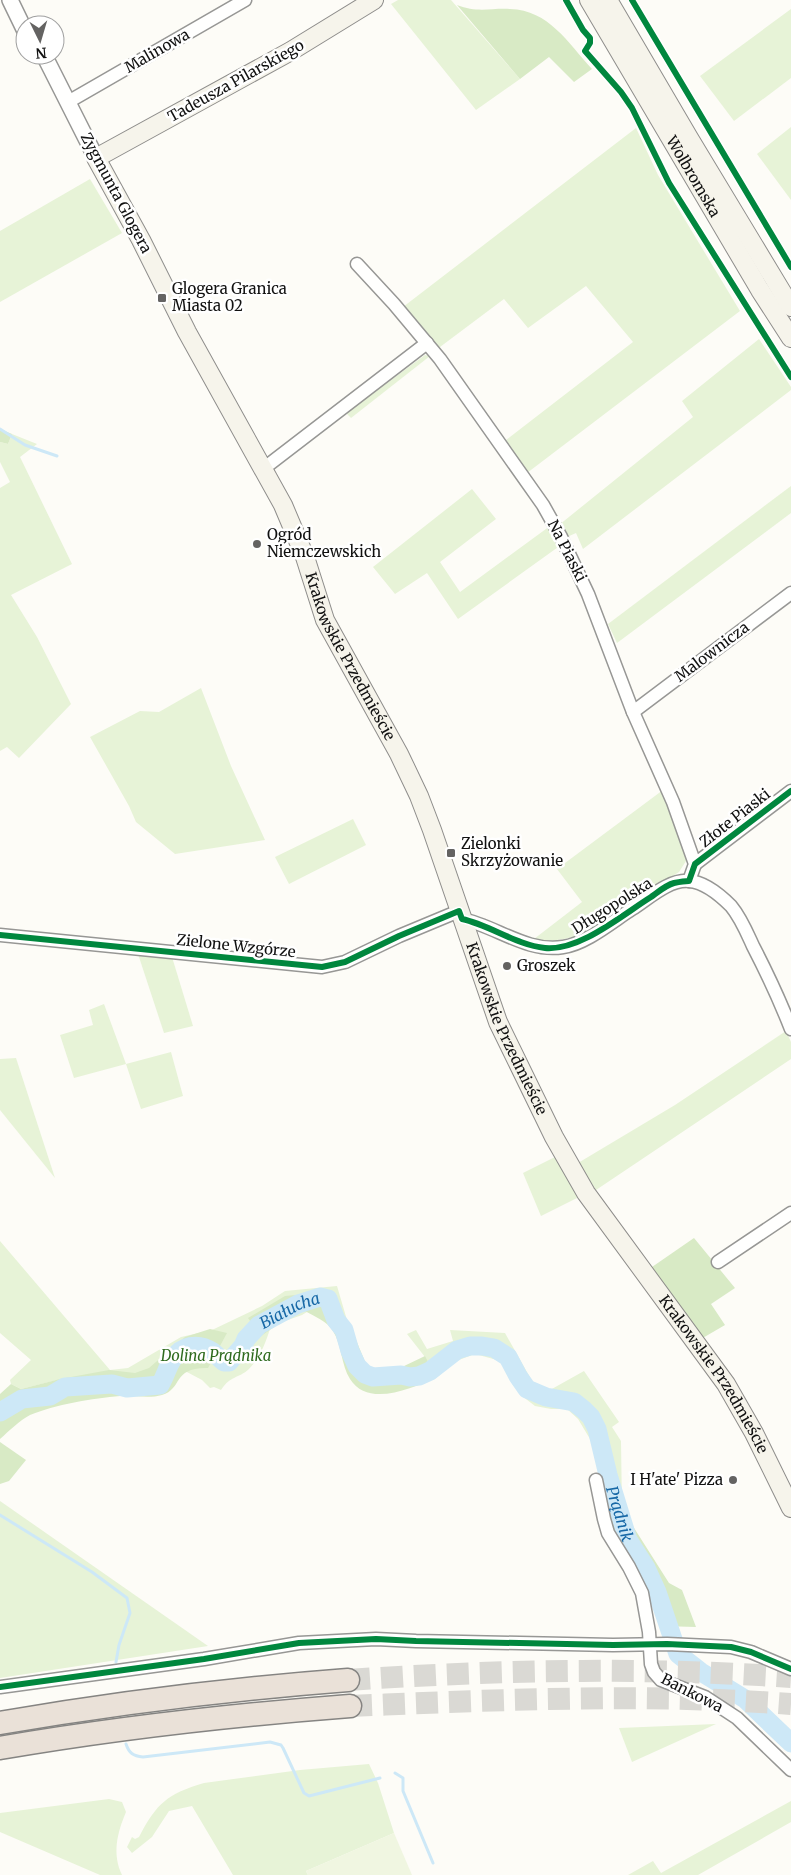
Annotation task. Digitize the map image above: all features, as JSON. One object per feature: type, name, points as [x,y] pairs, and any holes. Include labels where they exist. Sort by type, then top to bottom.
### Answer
[{"type":"highway","points":[[0,1723],[143,1701],[348,1680]]},
{"type":"highway","points":[[0,1748],[128,1728],[220,1717],[350,1706]]},
{"type":"main road","name":"Tadeusza Pilarskiego","points":[[96,158],[291,51],[374,0]]},
{"type":"main road","name":"Wolbromska","points":[[601,5],[689,138],[791,307]]},
{"type":"main road","name":"Wolbromska","points":[[601,5],[740,257],[791,338]]},
{"type":"main road","name":"Zygmunta Glogera","points":[[96,158],[141,240],[187,332]]},
{"type":"main road","name":"Krakowskie Przedmieście","points":[[187,332],[263,469],[295,532],[307,562],[324,620],[399,754],[419,796],[498,1022],[560,1148],[586,1193],[726,1384],[754,1433],[791,1508]]},
{"type":"street","points":[[10,0],[17,15]]},
{"type":"street","points":[[21,0],[29,15]]},
{"type":"street","name":"Malinowa","points":[[68,102],[245,0]]},
{"type":"street","name":"Zygmunta Glogera","points":[[49,65],[96,158]]},
{"type":"street","name":"Na Piaski","points":[[357,264],[427,343],[504,448],[553,522],[588,594],[633,712],[673,802],[694,864]]},
{"type":"street","points":[[263,469],[427,343]]},
{"type":"street","name":"Malownicza","points":[[633,712],[791,593]]},
{"type":"street","name":"Złote Piaski","points":[[694,864],[791,791]]},
{"type":"street","points":[[694,864],[689,881],[703,885],[730,906],[737,914],[759,957],[791,1029]]},
{"type":"street","name":"Długopolska","points":[[461,915],[516,940],[544,948],[571,946],[672,883],[689,881]]},
{"type":"street","name":"Zielone Wzgórze","points":[[0,935],[322,967],[346,962],[399,936],[461,915]]},
{"type":"street","points":[[473,951],[473,946],[480,936],[493,930]]},
{"type":"street","points":[[718,1262],[791,1213]]},
{"type":"street","name":"Bankowa","points":[[596,1480],[608,1532],[642,1593],[649,1632],[651,1664],[657,1676],[669,1683],[706,1697],[737,1718],[791,1770]]},
{"type":"street","points":[[0,1687],[204,1659],[299,1643],[376,1639],[538,1644],[667,1644],[731,1647],[751,1652],[791,1669]]},
{"type":"green space","points":[[398,0],[451,0],[520,79],[476,110],[391,4]]},
{"type":"green space","points":[[457,5],[477,10],[510,9],[536,15],[557,30],[592,69],[574,82],[549,57],[520,79]]},
{"type":"green space","points":[[791,9],[791,78],[734,121],[700,76]]},
{"type":"green space","points":[[791,127],[791,200],[757,154]]},
{"type":"green space","points":[[636,128],[658,175],[740,311],[527,473],[506,440],[633,342],[586,286],[528,328],[504,299],[436,350],[403,307]]},
{"type":"green space","points":[[90,179],[122,233],[0,302],[0,231]]},
{"type":"green space","points":[[759,339],[791,387],[791,390],[583,549],[576,533],[567,537],[559,525],[693,417],[682,401]]},
{"type":"green space","points":[[425,355],[430,356],[351,418],[346,413]]},
{"type":"green space","points":[[0,429],[12,434],[8,444],[0,442]]},
{"type":"green space","points":[[12,434],[37,444],[20,457],[72,564],[11,595],[37,637],[71,704],[19,758],[7,747],[0,751],[0,488],[10,482],[0,462],[0,442],[8,444]]},
{"type":"green space","points":[[791,486],[791,513],[617,643],[608,624]]},
{"type":"green space","points":[[472,489],[496,519],[440,562],[460,592],[550,526],[561,545],[458,619],[427,573],[395,594],[373,567]]},
{"type":"green space","points":[[201,688],[231,766],[265,840],[175,854],[136,822],[90,737],[140,711],[159,712]]},
{"type":"green space","points":[[663,790],[685,847],[686,861],[679,872],[579,935],[557,940],[534,939],[582,902],[557,869]]},
{"type":"green space","points":[[353,819],[366,845],[289,884],[275,857]]},
{"type":"green space","points":[[138,954],[172,957],[193,1026],[164,1033]]},
{"type":"green space","points":[[104,1004],[126,1064],[74,1078],[60,1035],[93,1025],[89,1010]]},
{"type":"green space","points":[[786,1031],[791,1042],[791,1059],[596,1190],[578,1163],[675,1105]]},
{"type":"green space","points":[[171,1052],[183,1096],[141,1109],[126,1064]]},
{"type":"green space","points":[[16,1058],[55,1178],[0,1110],[0,1059]]},
{"type":"green space","points":[[555,1157],[579,1197],[541,1216],[523,1173]]},
{"type":"green space","points":[[694,1238],[735,1288],[711,1304],[725,1325],[701,1339],[652,1267]]},
{"type":"green space","name":"Dolina Prądnika","points":[[0,1241],[110,1370],[128,1368],[181,1337],[212,1330],[262,1306],[285,1291],[337,1286],[359,1361],[367,1371],[397,1372],[425,1357],[407,1334],[416,1330],[427,1349],[453,1341],[450,1330],[505,1333],[532,1381],[550,1390],[584,1371],[619,1422],[612,1427],[621,1441],[622,1509],[607,1514],[593,1444],[578,1419],[567,1409],[535,1406],[522,1396],[513,1385],[505,1366],[497,1360],[475,1354],[456,1361],[436,1378],[434,1375],[380,1389],[366,1386],[350,1373],[325,1301],[302,1315],[271,1326],[263,1349],[257,1359],[249,1369],[231,1379],[221,1390],[214,1387],[210,1388],[202,1380],[185,1371],[190,1370],[187,1368],[161,1392],[100,1392],[28,1413],[0,1429],[0,1402],[57,1380],[21,1389],[11,1384],[10,1380],[31,1360],[0,1333]]},
{"type":"green space","points":[[318,1293],[332,1298],[351,1328],[366,1364],[378,1371],[402,1367],[425,1356],[436,1378],[391,1393],[379,1394],[368,1392],[358,1388],[350,1379],[336,1337],[331,1328],[320,1320],[305,1311],[292,1315],[261,1336],[248,1318],[285,1296]]},
{"type":"green space","points":[[210,1329],[227,1333],[208,1368],[189,1371],[179,1379],[169,1392],[152,1397],[98,1398],[40,1411],[26,1417],[0,1439],[0,1394],[11,1384],[21,1389],[60,1379],[109,1370],[135,1373],[149,1368],[185,1337]]},
{"type":"green space","points":[[0,1442],[26,1460],[9,1481],[0,1484]]},
{"type":"green space","points":[[0,1501],[208,1646],[0,1678]]},
{"type":"green space","points":[[622,1509],[669,1583],[682,1590],[696,1627],[661,1626],[652,1600],[635,1568],[612,1533],[607,1514]]},
{"type":"green space","points":[[716,1724],[632,1762],[619,1728]]},
{"type":"green space","points":[[369,1764],[378,1783],[394,1833],[306,1871],[308,1875],[233,1875],[192,1806],[169,1811],[152,1837],[132,1853],[127,1847],[132,1837],[135,1839],[139,1837],[164,1801],[191,1787],[204,1783],[300,1770]]},
{"type":"green space","points":[[109,1799],[122,1802],[126,1812],[120,1828],[116,1851],[122,1875],[100,1875],[0,1832],[0,1813]]},
{"type":"green space","points":[[791,1801],[791,1822],[698,1875],[628,1875],[653,1861],[661,1873]]},
{"type":"green space","points":[[394,1833],[412,1875],[308,1875],[306,1871]]},
{"type":"waterway","points":[[0,429],[25,445],[57,456]]},
{"type":"waterway","name":"Prądnik","points":[[0,1412],[22,1399],[50,1396],[65,1387],[112,1384],[127,1388],[160,1385],[170,1363],[185,1348],[202,1347],[213,1352],[224,1362],[229,1362],[259,1325],[298,1304],[320,1297],[328,1299],[336,1320],[344,1330],[357,1366],[365,1374],[373,1377],[419,1376],[430,1371],[457,1350],[470,1346],[494,1348],[508,1357],[527,1389],[546,1397],[574,1402],[591,1417],[597,1429],[608,1475],[628,1540],[646,1568],[657,1592],[678,1654],[701,1672],[745,1699],[791,1743]]},
{"type":"waterway","points":[[0,1515],[92,1572],[127,1598],[130,1613],[119,1645],[116,1662]]},
{"type":"waterway","points":[[126,1744],[132,1754],[143,1757],[270,1742],[281,1745],[304,1793],[309,1796],[380,1778]]},
{"type":"waterway","points":[[395,1773],[403,1778],[403,1791],[433,1863]]},
{"type":"tunnel","points":[[348,1680],[570,1671],[680,1672],[791,1677]]},
{"type":"tunnel","points":[[350,1706],[626,1698],[791,1704]]},
{"type":"cycle path","points":[[566,0],[583,30],[590,38],[590,43],[585,51],[621,92],[632,108],[669,183],[791,377]]},
{"type":"cycle path","points":[[632,0],[791,267]]},
{"type":"cycle path","points":[[0,935],[322,967],[345,962],[399,936],[459,911],[462,919],[513,939],[545,948],[558,947],[586,938],[614,922],[668,885],[689,881],[695,864],[791,791]]},
{"type":"cycle path","points":[[0,1687],[204,1659],[299,1643],[376,1639],[613,1645],[667,1644],[731,1647],[751,1652],[791,1669]]},
{"type":"place","name":"Glogera Granica Miasta 02","points":[[162,298]]},
{"type":"place","name":"Ogród Niemczewskich","points":[[257,544]]},
{"type":"place","name":"Zielonki Skrzyżowanie","points":[[451,853]]},
{"type":"place","name":"Groszek","points":[[507,966]]},
{"type":"place","name":"I H'ate' Pizza","points":[[733,1480]]},
{"type":"water label","name":"Białucha","points":[[291,1314]]}]
